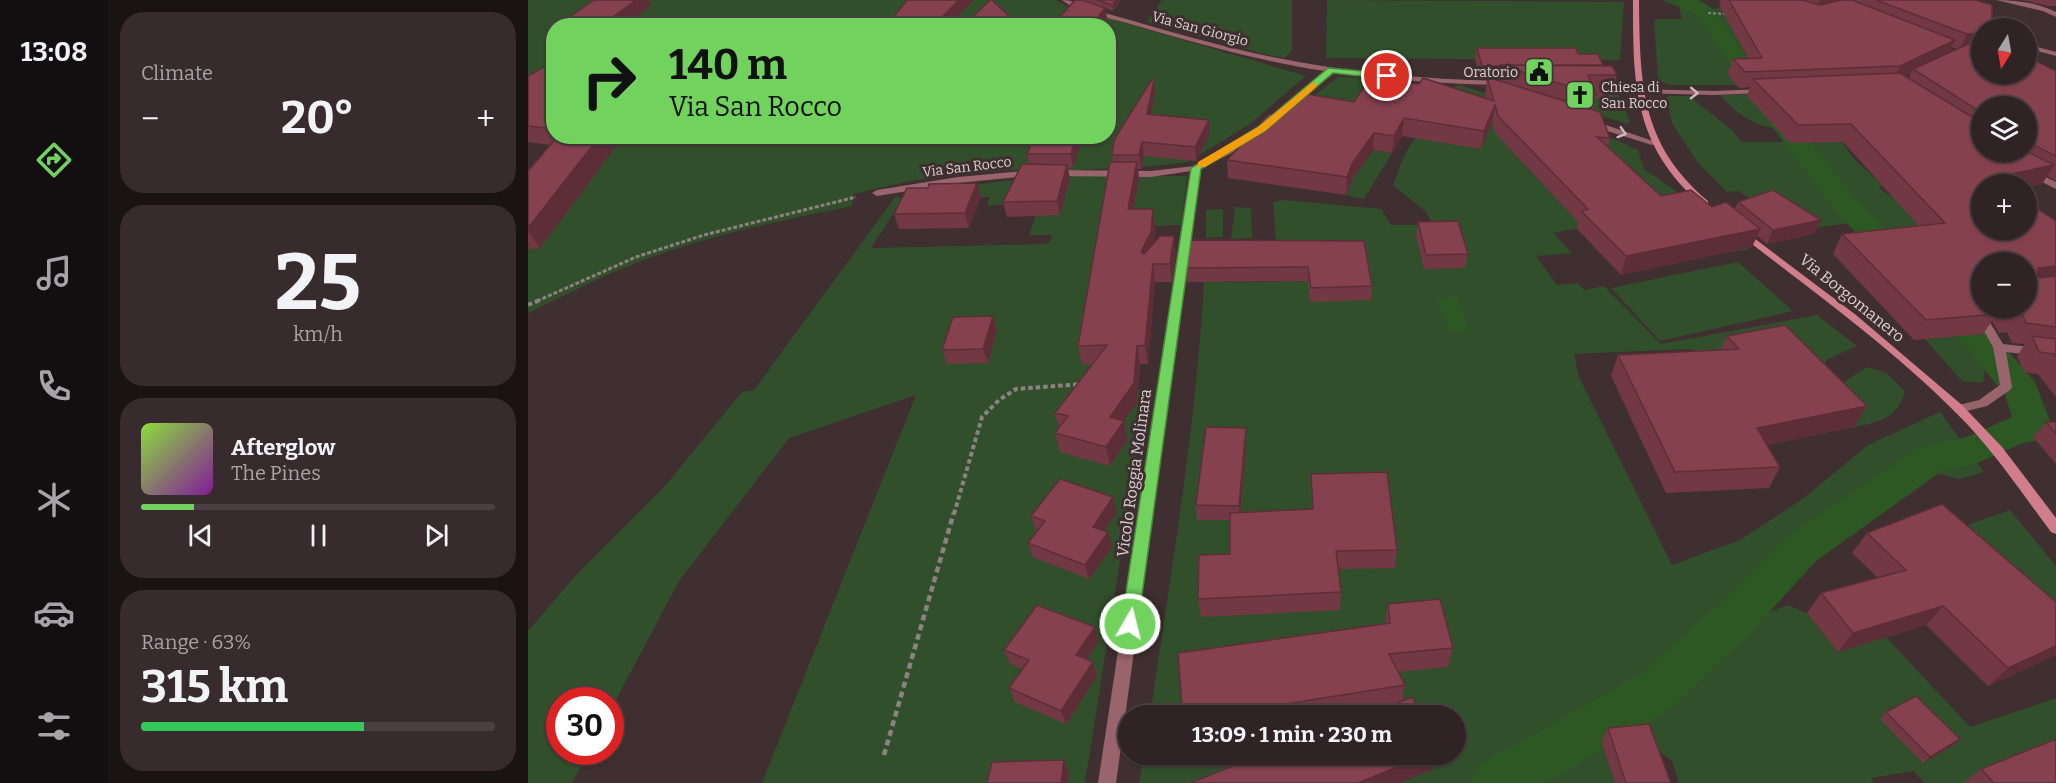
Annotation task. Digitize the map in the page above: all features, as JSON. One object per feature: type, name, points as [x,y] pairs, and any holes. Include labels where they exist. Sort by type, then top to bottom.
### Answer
[{"type":"main road","points":[[1636,0],[1638,88],[1654,143],[1689,187],[1717,212]]},
{"type":"main road","name":"Via Borgomanero","points":[[1734,225],[1959,409],[1995,450],[2056,528]]},
{"type":"street","name":"Via San Giorgio","points":[[1065,0],[1174,36],[1268,59],[1331,70]]},
{"type":"street","points":[[1999,0],[2045,9],[2056,15]]},
{"type":"street","points":[[2037,45],[2056,43]]},
{"type":"street","points":[[2037,49],[2056,54]]},
{"type":"street","points":[[1331,70],[1467,83],[1512,83]]},
{"type":"street","name":"Via San Rocco","points":[[877,193],[1016,173],[1151,174],[1196,168],[1262,129],[1331,70]]},
{"type":"street","points":[[1467,83],[1497,92]]},
{"type":"street","points":[[1592,84],[1638,88],[1768,91]]},
{"type":"street","points":[[1584,121],[1654,143]]},
{"type":"street","name":"Vicolo Roggia Molinara","points":[[1107,783],[1196,168]]},
{"type":"street","points":[[2023,169],[2056,186]]},
{"type":"street","points":[[1959,409],[1983,403],[2006,387],[2000,352],[1981,318]]},
{"type":"street","points":[[2000,352],[2056,354]]},
{"type":"path","points":[[1708,13],[1735,14]]},
{"type":"path","points":[[528,305],[659,249],[788,212],[877,193]]},
{"type":"path","points":[[884,755],[982,417],[999,400],[1016,389],[1094,383]]},
{"type":"shaded area","points":[[528,0],[1056,0],[1064,5],[1108,18],[546,18],[546,88],[528,98]]},
{"type":"shaded area","points":[[1162,0],[1292,0],[1292,51],[1284,58],[1272,56],[1147,22]]},
{"type":"shaded area","points":[[1327,0],[1624,2],[1620,60],[1326,58]]},
{"type":"shaded area","points":[[1661,0],[1689,0],[1710,10],[1718,8],[1735,11],[1742,48],[1756,74],[1728,75],[1737,85],[1671,85],[1658,81],[1654,19],[1682,19],[1679,7]]},
{"type":"shaded area","points":[[1116,20],[1306,76],[1250,124],[1188,162],[1075,170],[1006,170],[915,180],[853,194],[852,206],[742,230],[662,253],[609,274],[528,313],[528,249],[540,247],[619,144],[1116,144]]},
{"type":"shaded area","points":[[1338,77],[1397,79],[1413,86],[1354,119],[1269,131]]},
{"type":"shaded area","points":[[1459,85],[1572,120],[1638,150],[1644,169],[1690,201],[1749,250],[1734,251],[1511,150],[1583,227],[1553,233],[1572,253],[1536,256],[1557,285],[1578,283],[1584,290],[1604,286],[1661,344],[1817,315],[1857,346],[1826,360],[1823,377],[1689,349],[1574,354],[1579,377],[1672,565],[1740,540],[1804,498],[1868,445],[1940,412],[1984,472],[1959,479],[1927,471],[1879,487],[1791,540],[1758,585],[1664,661],[1696,687],[1753,618],[1788,605],[1807,613],[1838,652],[1886,637],[1970,727],[2056,698],[2056,748],[1969,783],[1925,783],[1913,771],[1871,778],[1874,783],[1679,783],[1672,761],[1641,738],[1601,741],[1615,783],[1399,783],[1435,768],[1433,765],[1466,765],[1466,705],[1152,705],[1189,445],[1204,282],[1279,282],[1273,202],[1285,200],[1381,209],[1391,225],[1434,225],[1425,211],[1393,185],[1404,156],[1443,91]]},
{"type":"shaded area","points":[[1506,87],[1616,88],[1630,122],[1628,124]]},
{"type":"shaded area","points":[[1769,94],[1798,131],[1815,140],[1842,142],[1854,159],[1883,186],[1878,188],[1953,234],[1877,252],[1851,223],[1814,228],[1762,206],[1739,191],[1727,192],[1698,163],[1672,123],[1667,96],[1689,96],[1733,131],[1741,142],[1798,142],[1781,128],[1763,126],[1747,118],[1720,95]]},
{"type":"shaded area","points":[[1373,150],[1392,153],[1364,199],[1346,195],[1352,179]]},
{"type":"shaded area","points":[[1055,176],[1187,176],[1181,225],[1155,226],[1116,363],[1127,390],[1147,389],[1085,783],[762,783],[916,395],[789,438],[679,581],[623,687],[546,687],[546,765],[581,765],[572,783],[528,783],[528,631],[577,574],[665,486],[742,392],[754,390],[896,196],[903,199],[871,248],[1048,244],[1053,235],[1029,235],[1036,214]]},
{"type":"shaded area","points":[[1033,179],[1006,204],[987,206],[990,197],[934,198],[915,194],[995,182]]},
{"type":"shaded area","points":[[1235,207],[1251,208],[1252,238],[1231,239]]},
{"type":"shaded area","points":[[1223,209],[1223,237],[1206,238],[1206,210]]},
{"type":"shaded area","points":[[1738,262],[1793,311],[1660,341],[1611,288]]},
{"type":"shaded area","points":[[1457,297],[1468,331],[1449,332],[1438,298]]},
{"type":"shaded area","points":[[1963,310],[1989,341],[1983,383],[1962,381],[1925,339],[1970,335]]},
{"type":"shaded area","points":[[1867,367],[1886,373],[1905,391],[1893,413],[1879,421],[1854,427],[1823,395]]},
{"type":"shaded area","points":[[2010,510],[2056,566],[2056,637],[1939,535]]},
{"type":"shaded area","points":[[1142,765],[1286,765],[1239,783],[1139,783]]},
{"type":"building","points":[[594,0],[636,0],[612,18],[568,18]]},
{"type":"building","points":[[907,0],[959,0],[941,18],[893,18]]},
{"type":"building","points":[[990,0],[1008,15],[1005,18],[972,18]]},
{"type":"building","points":[[1075,0],[1082,0],[1105,8],[1097,18],[1059,18]]},
{"type":"building","points":[[1097,0],[1116,0],[1112,5]]},
{"type":"building","points":[[1729,0],[1802,0],[1820,5],[1852,0],[1955,40],[1900,66],[1745,72],[1733,59],[1762,58]]},
{"type":"building","points":[[1876,0],[1975,0],[1992,5],[1992,18],[1971,18],[1971,34]]},
{"type":"building","points":[[1971,43],[1971,84],[2037,84],[2037,62],[2056,71],[2056,156],[2037,146],[2037,96],[1971,96],[1971,106],[1913,69]]},
{"type":"building","points":[[1477,48],[1576,48],[1578,54],[1598,54],[1603,65],[1482,66]]},
{"type":"building","points":[[1500,65],[1612,66],[1617,75],[1588,75],[1597,95]]},
{"type":"building","points":[[546,66],[546,128],[528,126],[528,76]]},
{"type":"building","points":[[1900,73],[1971,116],[1971,162],[2037,162],[2037,156],[2054,165],[2011,174],[1971,174],[1971,240],[2037,240],[2037,208],[2056,221],[2056,266],[2038,268],[2037,276],[2037,252],[1971,252],[1971,316],[1926,320],[1842,234],[1945,223],[1851,124],[1798,125],[1753,79]]},
{"type":"building","points":[[1371,77],[1419,84],[1423,78],[1494,101],[1487,77],[1600,112],[1610,138],[1597,137],[1661,196],[1691,190],[1712,207],[1726,202],[1760,229],[1626,256],[1581,211],[1588,209],[1498,116],[1495,105],[1484,131],[1404,118],[1394,136],[1374,133],[1353,162],[1347,177],[1227,160],[1269,114],[1281,116],[1301,93],[1354,102]]},
{"type":"building","points":[[1152,79],[1154,80],[1147,114],[1209,120],[1195,147],[1142,142],[1139,155],[1112,155],[1116,137]]},
{"type":"building","points":[[551,144],[594,144],[528,228],[528,171]]},
{"type":"building","points":[[1031,144],[1074,144],[1071,154],[1027,154]]},
{"type":"building","points":[[1110,162],[1137,162],[1128,209],[1153,209],[1151,232],[1141,252],[1144,254],[1160,236],[1174,236],[1170,264],[1153,264],[1145,345],[1137,346],[1134,383],[1110,417],[1124,421],[1106,447],[1055,433],[1068,416],[1055,413],[1107,345],[1078,346]]},
{"type":"building","points":[[1022,164],[1067,165],[1057,201],[1003,202]]},
{"type":"building","points":[[977,183],[965,213],[894,214],[907,188],[928,188],[929,184]]},
{"type":"building","points":[[1773,190],[1821,220],[1773,230],[1738,202]]},
{"type":"building","points":[[1458,221],[1468,254],[1426,255],[1418,222]]},
{"type":"building","points":[[1189,240],[1364,241],[1372,286],[1311,288],[1308,267],[1185,268]]},
{"type":"building","points":[[2037,276],[2040,278],[2056,276],[2056,327],[2026,323],[2024,318],[2037,318]]},
{"type":"building","points":[[993,316],[983,349],[942,350],[953,317]]},
{"type":"building","points":[[1785,325],[1867,406],[1757,428],[1780,467],[1675,472],[1618,355],[1739,349],[1727,336]]},
{"type":"building","points":[[2032,336],[2056,339],[2056,357],[2054,354],[2039,352]]},
{"type":"building","points":[[2046,422],[2056,422],[2056,434]]},
{"type":"building","points":[[1206,427],[1246,428],[1239,506],[1196,505]]},
{"type":"building","points":[[1387,472],[1397,550],[1336,551],[1341,592],[1198,599],[1199,555],[1230,554],[1230,513],[1313,509],[1311,474]]},
{"type":"building","points":[[1060,479],[1113,497],[1093,527],[1108,532],[1085,565],[1028,543],[1045,521],[1031,516]]},
{"type":"building","points":[[1942,504],[2056,602],[2056,646],[2008,668],[1943,606],[1853,633],[1821,593],[1906,570],[1867,533]]},
{"type":"building","points":[[1440,599],[1453,648],[1389,654],[1405,685],[1280,705],[1182,705],[1178,653],[1390,623],[1388,604]]},
{"type":"building","points":[[1037,605],[1095,627],[1076,655],[1093,662],[1061,711],[1009,688],[1029,660],[1004,650]]},
{"type":"building","points":[[1916,696],[1960,739],[1930,757],[1886,712]]},
{"type":"building","points":[[1412,697],[1416,705],[1392,705]]},
{"type":"building","points":[[1649,724],[1671,783],[1626,783],[1608,728]]},
{"type":"building","points":[[2056,739],[2056,783],[1994,783],[1981,769]]},
{"type":"building","points":[[1064,760],[1061,783],[987,783],[992,762]]},
{"type":"building","points":[[1236,765],[1401,765],[1358,783],[1190,783]]},
{"type":"waterway","points":[[1683,0],[1705,12],[1745,70]]},
{"type":"waterway","points":[[1497,783],[1658,690],[1737,616],[1801,549],[1932,458],[1975,450],[2018,429],[2034,429],[2022,391],[1977,337],[1908,271],[1844,203],[1766,103]]},
{"type":"slow traffic","points":[[1202,165],[1262,129],[1313,85]]},
{"type":"place","name":"Oratorio","points":[[1539,72]]},
{"type":"place","name":"Chiesa di San Rocco","points":[[1580,95]]},
{"type":"route","points":[[1130,624],[1196,168],[1227,152],[1262,129],[1331,70],[1387,76]]}]
